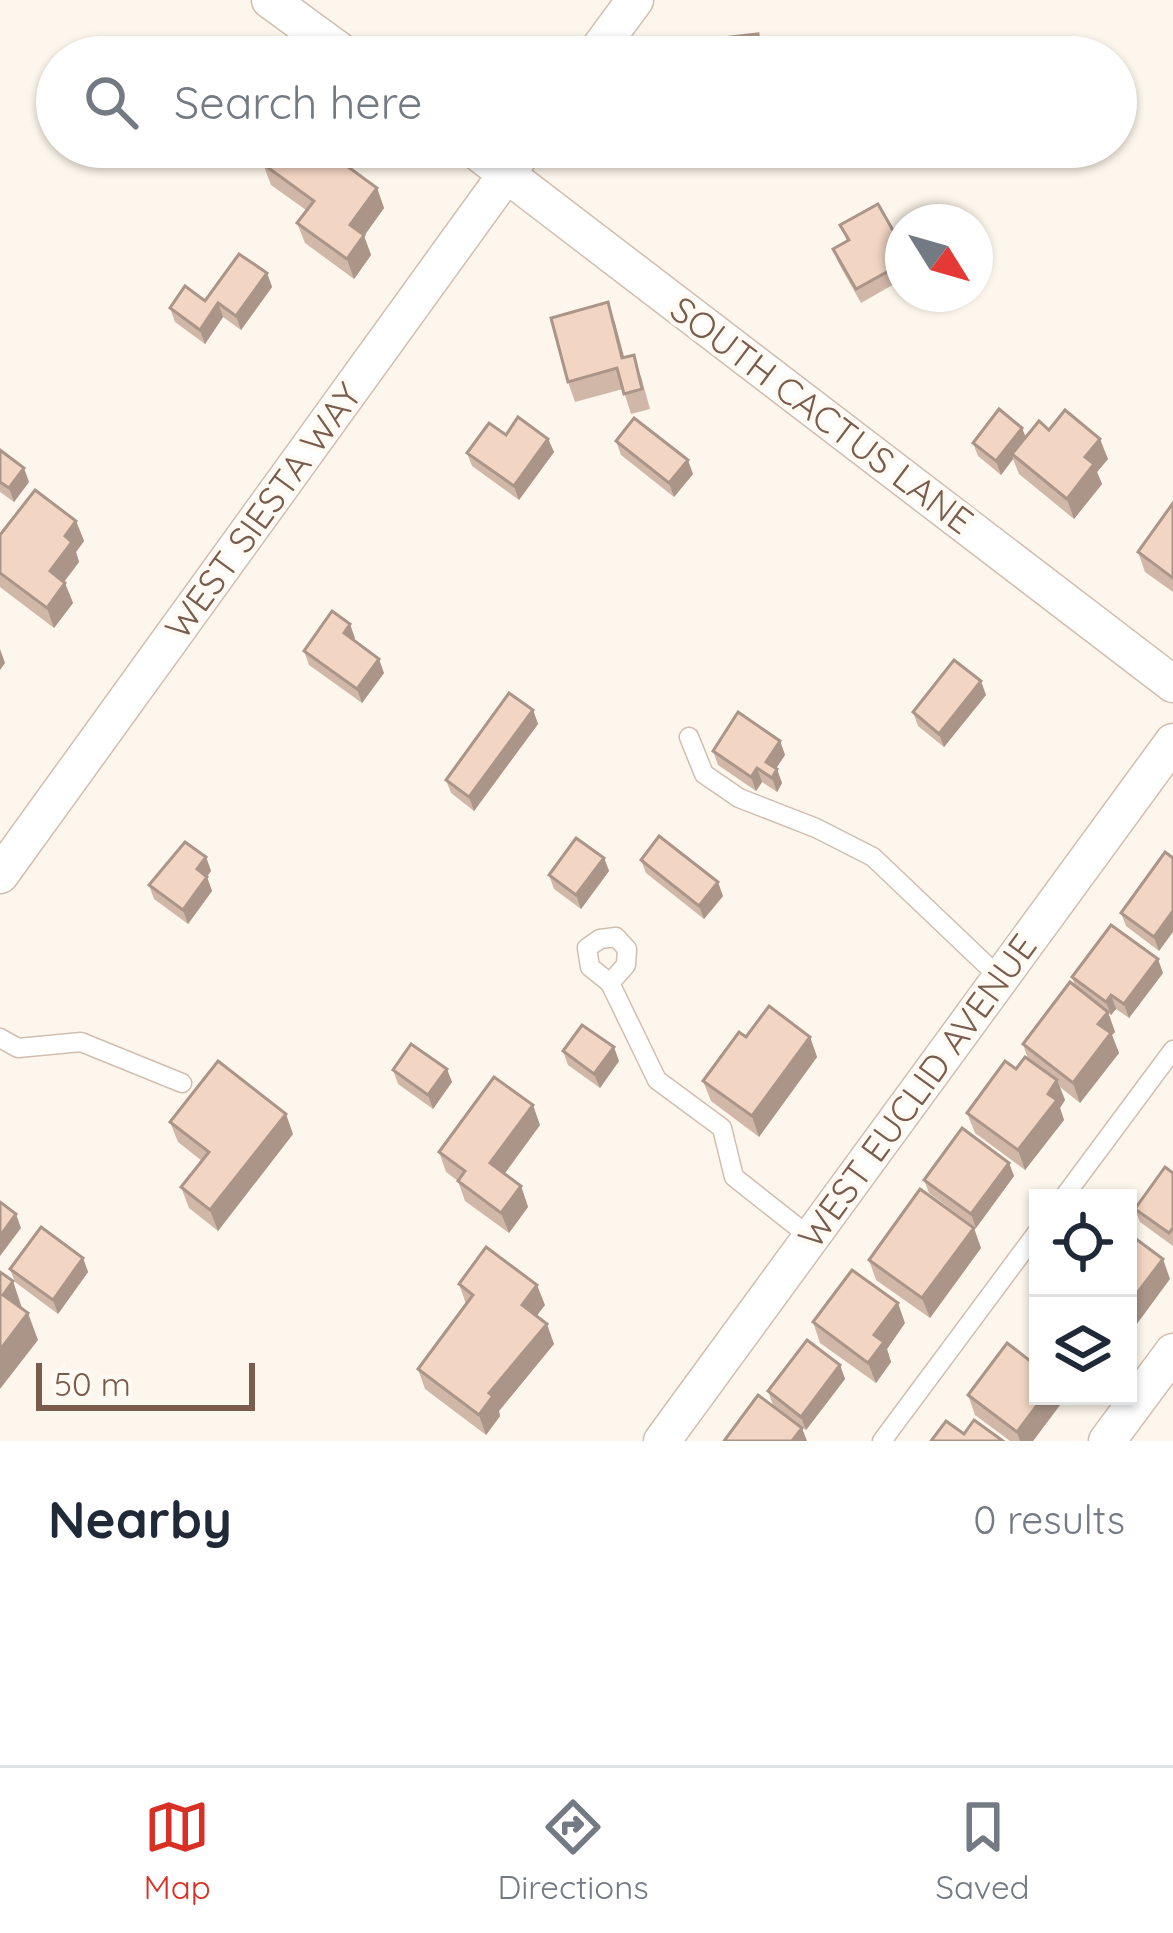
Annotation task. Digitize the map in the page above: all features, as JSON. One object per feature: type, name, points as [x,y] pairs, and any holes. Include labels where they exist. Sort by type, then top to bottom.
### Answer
[{"type":"street","points":[[270,0],[319,36]]},
{"type":"street","points":[[608,36],[635,0]]},
{"type":"street","name":"WEST SIESTA WAY","points":[[0,875],[510,168]]},
{"type":"street","name":"SOUTH CACTUS LANE","points":[[526,168],[1173,684]]},
{"type":"street","name":"WEST EUCLID AVENUE","points":[[662,1441],[1173,742]]},
{"type":"street","points":[[1107,1441],[1173,1352]]},
{"type":"lane","points":[[689,737],[704,773],[739,798],[873,857],[1000,978]]},
{"type":"lane","points":[[610,983],[657,1080],[722,1128],[734,1177],[810,1237]]},
{"type":"lane","points":[[0,1038],[18,1048],[81,1042],[182,1083]]},
{"type":"lane","points":[[1070,1189],[1173,1050]]},
{"type":"lane","points":[[882,1441],[1029,1243]]},
{"type":"building","points":[[269,168],[350,168],[377,188],[350,225],[364,235],[347,259],[297,223],[314,201]]},
{"type":"building","points":[[878,204],[885,216],[885,273],[856,289],[833,249],[849,240],[840,225]]},
{"type":"building","points":[[239,254],[267,273],[236,316],[218,303],[200,330],[170,308],[185,286],[205,301]]},
{"type":"building","points":[[608,302],[622,358],[634,355],[642,389],[624,394],[617,368],[568,382],[551,318]]},
{"type":"building","points":[[999,409],[1022,428],[996,461],[973,443]]},
{"type":"building","points":[[1065,410],[1100,439],[1085,457],[1094,464],[1067,499],[1012,454],[1039,421],[1049,430]]},
{"type":"building","points":[[518,417],[548,439],[514,486],[467,453],[489,423],[506,435]]},
{"type":"building","points":[[634,418],[688,460],[669,483],[616,441]]},
{"type":"building","points":[[0,450],[24,468],[9,488],[0,482]]},
{"type":"building","points":[[35,490],[76,521],[65,536],[72,542],[50,571],[65,583],[47,608],[0,573],[0,535]]},
{"type":"building","points":[[1173,503],[1173,578],[1138,552]]},
{"type":"building","points":[[332,611],[350,624],[344,633],[379,659],[357,689],[304,651]]},
{"type":"building","points":[[954,660],[981,681],[939,734],[913,712]]},
{"type":"building","points":[[509,693],[533,710],[469,797],[446,780]]},
{"type":"building","points":[[738,712],[780,741],[766,762],[777,769],[772,778],[757,768],[751,777],[713,751]]},
{"type":"building","points":[[659,836],[718,882],[699,906],[641,860]]},
{"type":"building","points":[[576,838],[604,858],[576,895],[549,875]]},
{"type":"building","points":[[185,842],[206,857],[197,869],[207,877],[183,910],[149,885]]},
{"type":"building","points":[[1165,852],[1173,858],[1173,911],[1154,937],[1121,913]]},
{"type":"building","points":[[1111,925],[1158,959],[1124,1004],[1111,995],[1106,1002],[1072,977]]},
{"type":"building","points":[[1070,982],[1108,1012],[1098,1024],[1111,1033],[1073,1083],[1023,1044]]},
{"type":"building","points":[[769,1006],[810,1037],[752,1116],[703,1081],[739,1032],[746,1037]]},
{"type":"building","points":[[582,1025],[614,1047],[594,1074],[563,1051]]},
{"type":"building","points":[[411,1044],[447,1069],[428,1095],[393,1070]]},
{"type":"building","points":[[1025,1057],[1057,1080],[1048,1094],[1057,1100],[1018,1150],[967,1113],[1005,1061],[1016,1069]]},
{"type":"building","points":[[218,1061],[286,1114],[210,1210],[181,1187],[209,1152],[170,1122]]},
{"type":"building","points":[[494,1077],[533,1105],[490,1163],[521,1186],[501,1213],[458,1181],[465,1171],[439,1152]]},
{"type":"building","points":[[962,1128],[1009,1163],[971,1214],[924,1180]]},
{"type":"building","points":[[1165,1167],[1173,1173],[1173,1228],[1169,1233],[1137,1206]]},
{"type":"building","points":[[920,1189],[974,1228],[922,1298],[869,1260]]},
{"type":"building","points":[[0,1202],[16,1214],[0,1236]]},
{"type":"building","points":[[41,1227],[83,1258],[53,1300],[10,1269]]},
{"type":"building","points":[[1137,1240],[1163,1259],[1137,1293]]},
{"type":"building","points":[[486,1247],[537,1285],[522,1305],[547,1324],[489,1393],[493,1396],[479,1415],[418,1369],[473,1295],[459,1284]]},
{"type":"building","points":[[852,1270],[898,1303],[874,1335],[884,1342],[868,1363],[813,1322]]},
{"type":"building","points":[[0,1272],[13,1281],[3,1295],[28,1313],[0,1350]]},
{"type":"building","points":[[807,1340],[840,1365],[801,1417],[768,1391]]},
{"type":"building","points":[[1007,1343],[1029,1360],[1029,1405],[1037,1405],[1017,1432],[968,1395]]},
{"type":"building","points":[[758,1395],[802,1428],[792,1441],[724,1441]]},
{"type":"building","points":[[974,1420],[1003,1441],[931,1441],[946,1421],[964,1434]]}]
